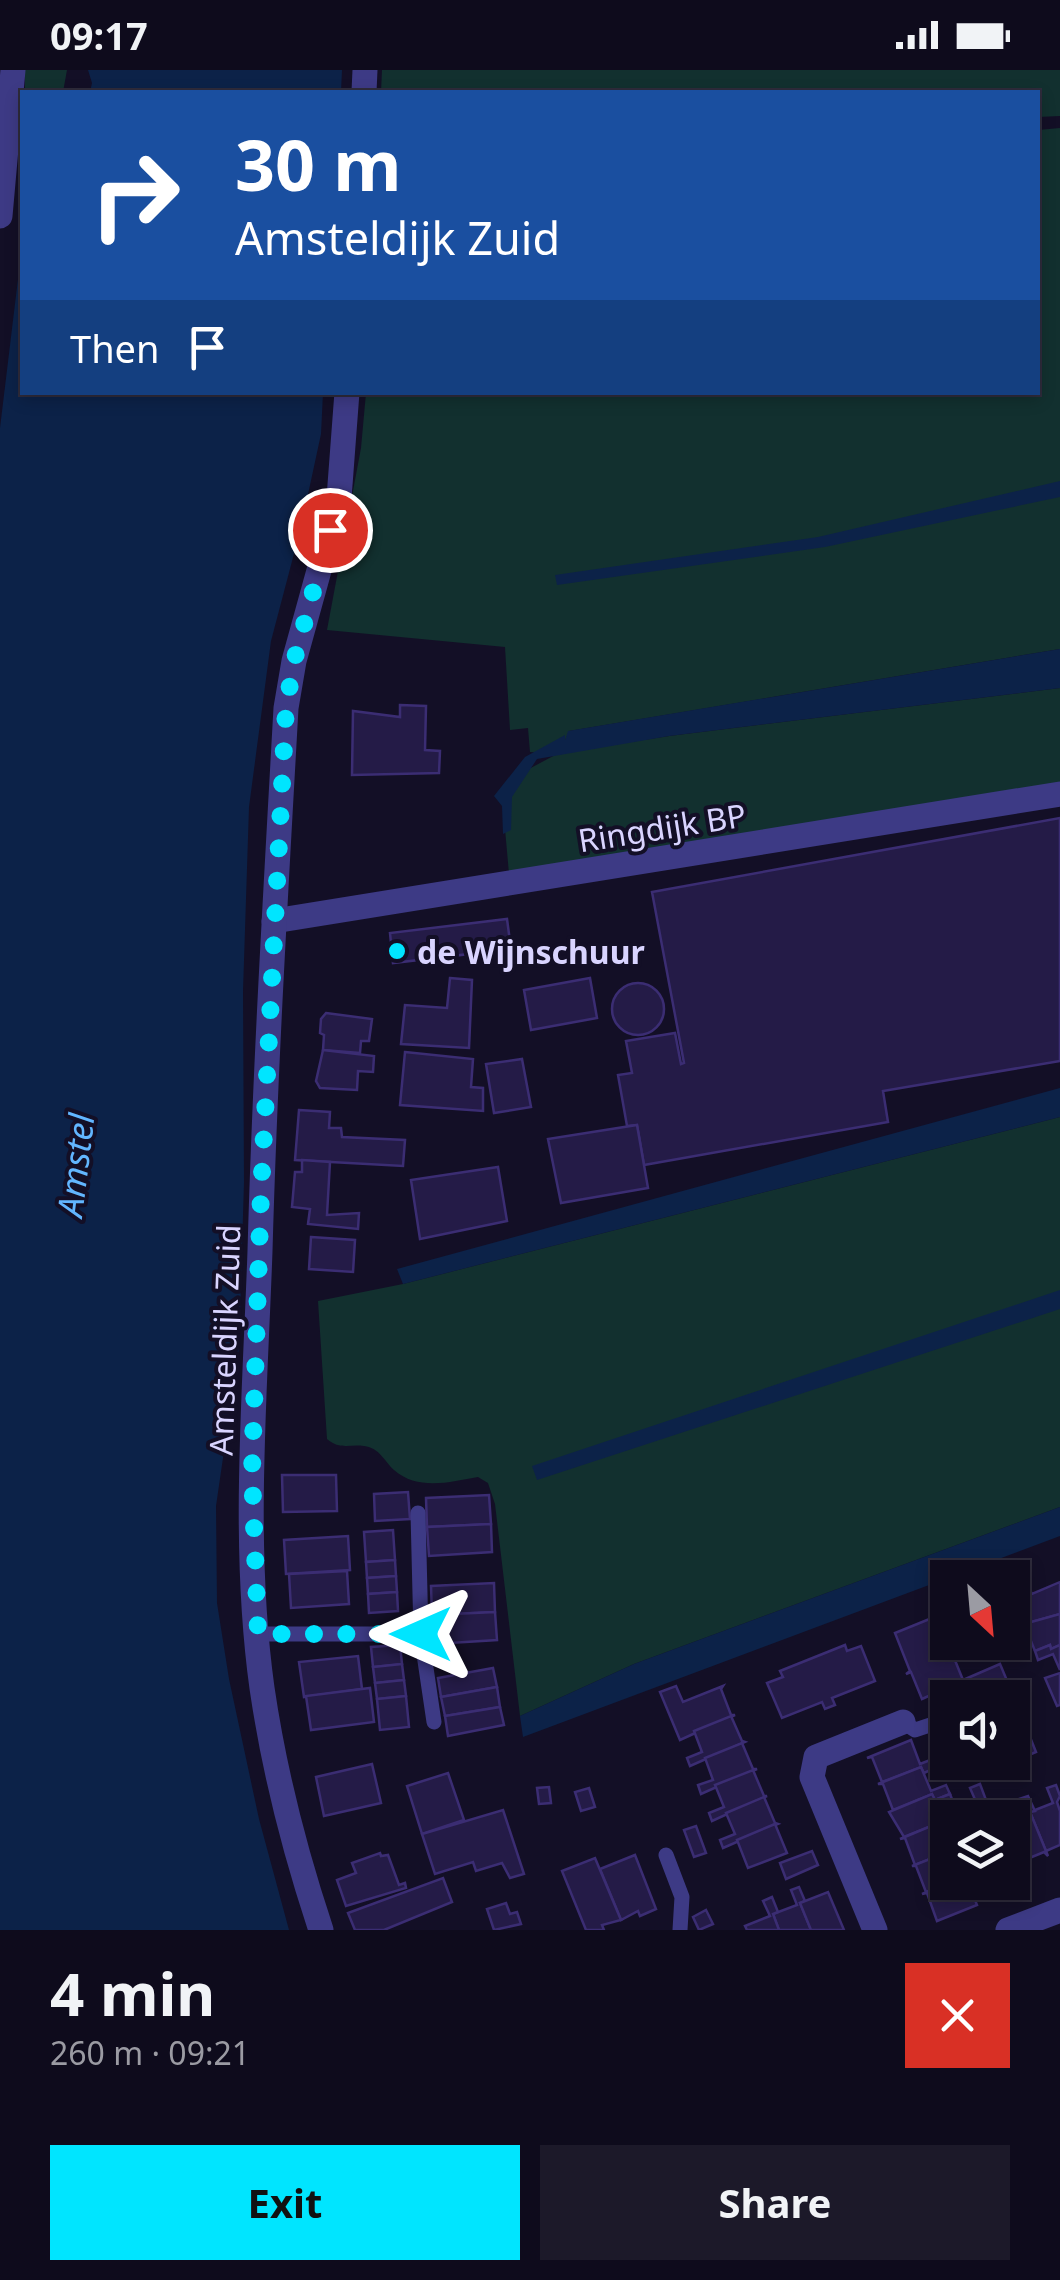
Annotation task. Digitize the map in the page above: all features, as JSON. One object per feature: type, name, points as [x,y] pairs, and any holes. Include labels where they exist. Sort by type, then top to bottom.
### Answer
[{"type":"street","points":[[0,216],[13,70]]},
{"type":"street","name":"Amsteldijk Zuid","points":[[320,1930],[302,1872],[262,1687],[252,1471],[286,708],[294,661],[339,498],[348,395]]},
{"type":"street","name":"Ringdijk BP","points":[[274,921],[1060,794]]},
{"type":"street","points":[[875,1930],[812,1778],[816,1757],[903,1722]]},
{"type":"street","points":[[1008,1930],[1060,1910]]},
{"type":"lane","points":[[418,1513],[421,1634],[434,1722]]},
{"type":"lane","points":[[258,1634],[421,1634]]},
{"type":"lane","points":[[903,1722],[915,1730],[930,1725]]},
{"type":"lane","points":[[666,1855],[682,1897],[677,1929]]},
{"type":"green space","points":[[25,70],[67,70],[63,90],[25,90]]},
{"type":"green space","points":[[382,70],[1060,70],[1060,116],[1040,117],[1040,90],[381,90]]},
{"type":"green space","points":[[1060,128],[1060,649],[569,731],[560,753],[1060,688],[1060,793],[510,885],[502,795],[512,778],[557,754],[530,752],[528,728],[510,730],[505,647],[327,630],[361,448],[366,395],[1040,395],[1040,130]]},
{"type":"green space","points":[[1060,1117],[1060,1507],[634,1664],[520,1716],[495,1504],[488,1483],[478,1477],[434,1483],[413,1481],[394,1470],[374,1449],[340,1446],[327,1439],[318,1301],[403,1284]]},
{"type":"water","points":[[88,70],[342,70],[341,90],[90,90]]},
{"type":"water","name":"Amstel","points":[[20,263],[20,395],[323,395],[321,434],[271,641],[249,807],[239,1348],[216,1506],[217,1603],[229,1679],[259,1819],[289,1930],[0,1930],[0,428]]},
{"type":"water","points":[[1060,481],[1060,497],[825,547],[557,585],[555,575],[818,537]]},
{"type":"water","points":[[1060,649],[1060,688],[669,736],[537,759],[512,797],[511,830],[503,834],[502,806],[494,796],[525,757],[565,735],[565,740],[568,731]]},
{"type":"water","points":[[1060,1088],[1060,1117],[403,1284],[397,1269]]},
{"type":"water","points":[[1060,1290],[1060,1309],[537,1480],[532,1466]]},
{"type":"water","points":[[1060,1507],[1060,1536],[996,1560],[930,1560],[930,1585],[523,1737],[520,1716],[634,1664]]},
{"type":"building","points":[[400,705],[426,706],[425,750],[440,751],[439,773],[352,775],[353,711],[400,717]]},
{"type":"building","points":[[1060,818],[1060,1061],[883,1091],[888,1122],[644,1165],[637,1125],[627,1126],[618,1075],[632,1073],[626,1041],[675,1033],[681,1064],[684,1063],[652,892]]},
{"type":"building","points":[[507,919],[511,949],[393,963],[390,933]]},
{"type":"building","points":[[450,978],[472,980],[469,1048],[401,1044],[405,1005],[447,1008]]},
{"type":"building","points":[[590,978],[597,1018],[531,1030],[524,990]]},
{"type":"building","points":[[638,983],[656,991],[664,1009],[656,1027],[638,1035],[620,1027],[612,1009],[620,991]]},
{"type":"building","points":[[326,1013],[372,1019],[369,1041],[361,1041],[360,1053],[323,1050],[321,1019]]},
{"type":"building","points":[[323,1050],[374,1056],[373,1072],[358,1071],[357,1090],[320,1088],[316,1081]]},
{"type":"building","points":[[405,1052],[473,1059],[471,1087],[483,1088],[483,1111],[400,1105]]},
{"type":"building","points":[[522,1059],[531,1107],[494,1113],[486,1064]]},
{"type":"building","points":[[299,1110],[330,1112],[329,1128],[341,1128],[342,1137],[405,1140],[403,1166],[295,1160]]},
{"type":"building","points":[[637,1125],[648,1188],[561,1203],[548,1139]]},
{"type":"building","points":[[302,1160],[330,1162],[327,1215],[359,1213],[358,1229],[308,1224],[310,1209],[292,1207],[295,1172],[302,1172]]},
{"type":"building","points":[[498,1167],[507,1221],[420,1239],[411,1180]]},
{"type":"building","points":[[311,1237],[355,1240],[353,1272],[309,1269]]},
{"type":"building","points":[[282,1475],[336,1475],[337,1511],[283,1512]]},
{"type":"building","points":[[408,1492],[410,1519],[375,1521],[374,1494]]},
{"type":"building","points":[[489,1495],[491,1524],[427,1527],[426,1498]]},
{"type":"building","points":[[491,1524],[492,1552],[429,1556],[427,1527]]},
{"type":"building","points":[[393,1530],[395,1560],[366,1562],[364,1532]]},
{"type":"building","points":[[348,1536],[350,1570],[286,1574],[284,1540]]},
{"type":"building","points":[[395,1560],[396,1576],[367,1578],[366,1562]]},
{"type":"building","points":[[347,1571],[349,1604],[291,1608],[289,1574]]},
{"type":"building","points":[[396,1576],[397,1592],[368,1594],[367,1578]]},
{"type":"building","points":[[1060,1582],[1060,1614],[1030,1622],[1030,1590],[1032,1594]]},
{"type":"building","points":[[494,1583],[495,1612],[432,1615],[431,1586]]},
{"type":"building","points":[[397,1592],[398,1611],[369,1613],[368,1594]]},
{"type":"building","points":[[495,1612],[497,1640],[434,1644],[432,1615]]},
{"type":"building","points":[[1060,1614],[1060,1645],[1035,1651],[1030,1622]]},
{"type":"building","points":[[930,1619],[930,1660],[955,1660],[963,1680],[930,1680],[930,1695],[922,1699],[911,1672],[906,1674],[910,1671],[895,1633]]},
{"type":"building","points":[[400,1645],[402,1664],[373,1667],[371,1647]]},
{"type":"building","points":[[845,1645],[847,1651],[861,1646],[875,1681],[832,1698],[835,1705],[825,1709],[822,1702],[782,1718],[767,1683],[783,1677],[780,1671]]},
{"type":"building","points":[[1050,1645],[1051,1649],[1060,1645],[1060,1670],[1053,1654],[1038,1660],[1035,1651]]},
{"type":"building","points":[[358,1656],[362,1689],[304,1697],[299,1662]]},
{"type":"building","points":[[402,1664],[404,1680],[375,1683],[373,1667]]},
{"type":"building","points":[[1000,1664],[1007,1680],[963,1680]]},
{"type":"building","points":[[493,1668],[497,1687],[441,1697],[438,1678]]},
{"type":"building","points":[[1060,1673],[1060,1705],[1057,1706],[1045,1678]]},
{"type":"building","points":[[404,1680],[406,1696],[377,1699],[375,1683]]},
{"type":"building","points":[[676,1686],[683,1702],[723,1686],[731,1715],[735,1715],[680,1740],[660,1692]]},
{"type":"building","points":[[497,1687],[500,1707],[445,1716],[441,1697]]},
{"type":"building","points":[[370,1688],[374,1722],[311,1730],[306,1696]]},
{"type":"building","points":[[406,1696],[409,1727],[380,1730],[377,1699]]},
{"type":"building","points":[[500,1707],[504,1725],[448,1736],[445,1716]]},
{"type":"building","points":[[731,1716],[745,1742],[690,1766],[687,1758],[702,1752],[694,1731]]},
{"type":"building","points":[[911,1740],[920,1764],[930,1760],[930,1770],[924,1773],[921,1767],[882,1782],[872,1757],[867,1758]]},
{"type":"building","points":[[742,1743],[753,1769],[757,1769],[701,1794],[698,1785],[713,1780],[705,1758]]},
{"type":"building","points":[[372,1764],[381,1803],[324,1816],[316,1777]]},
{"type":"building","points":[[921,1767],[931,1791],[946,1785],[950,1794],[935,1800],[932,1794],[893,1810],[883,1784],[878,1784]]},
{"type":"building","points":[[753,1770],[767,1796],[712,1821],[709,1813],[724,1807],[715,1785]]},
{"type":"building","points":[[448,1773],[464,1820],[422,1834],[407,1786]]},
{"type":"building","points":[[980,1784],[986,1800],[975,1800],[970,1788]]},
{"type":"building","points":[[1056,1785],[1060,1796],[1060,1845],[1046,1851],[1030,1812],[1053,1803],[1047,1788]]},
{"type":"building","points":[[549,1787],[551,1803],[539,1804],[537,1788]]},
{"type":"building","points":[[589,1788],[595,1807],[581,1811],[575,1792]]},
{"type":"building","points":[[932,1794],[935,1800],[930,1800],[930,1826],[904,1837],[889,1812]]},
{"type":"building","points":[[764,1797],[778,1824],[723,1848],[720,1840],[735,1834],[726,1813]]},
{"type":"building","points":[[503,1810],[524,1874],[510,1878],[502,1863],[476,1871],[473,1862],[435,1874],[422,1834]]},
{"type":"building","points":[[1030,1812],[1048,1856],[1044,1852],[1030,1858]]},
{"type":"building","points":[[775,1824],[787,1853],[748,1868],[737,1840]]},
{"type":"building","points":[[696,1826],[706,1853],[694,1857],[684,1830]]},
{"type":"building","points":[[930,1826],[930,1859],[915,1865],[905,1838],[900,1839]]},
{"type":"building","points":[[812,1851],[818,1865],[786,1879],[780,1863]]},
{"type":"building","points":[[380,1853],[388,1855],[399,1885],[405,1883],[406,1888],[346,1906],[337,1880],[356,1873],[352,1863]]},
{"type":"building","points":[[635,1855],[656,1909],[640,1916],[638,1911],[621,1920],[600,1869]]},
{"type":"building","points":[[595,1858],[621,1920],[602,1925],[604,1930],[586,1930],[562,1871]]},
{"type":"building","points":[[930,1859],[930,1890],[926,1892],[916,1866],[912,1866]]},
{"type":"building","points":[[443,1878],[452,1902],[384,1930],[355,1930],[348,1913]]},
{"type":"building","points":[[799,1887],[805,1901],[800,1903],[811,1930],[779,1930],[773,1914],[797,1905],[791,1890]]},
{"type":"building","points":[[930,1891],[930,1900],[975,1900],[977,1905],[937,1921],[927,1893],[922,1894]]},
{"type":"building","points":[[828,1892],[844,1930],[811,1930],[800,1903]]},
{"type":"building","points":[[772,1897],[779,1930],[747,1930],[745,1926],[770,1916],[763,1901]]},
{"type":"building","points":[[506,1903],[510,1914],[517,1912],[521,1924],[494,1930],[487,1909]]},
{"type":"building","points":[[706,1910],[713,1924],[699,1930],[693,1917]]},
{"type":"place","name":"de Wijnschuur","points":[[397,951]]},
{"type":"route","points":[[330,530],[294,661],[286,708],[261,1192],[252,1471],[258,1634],[421,1634]]}]
